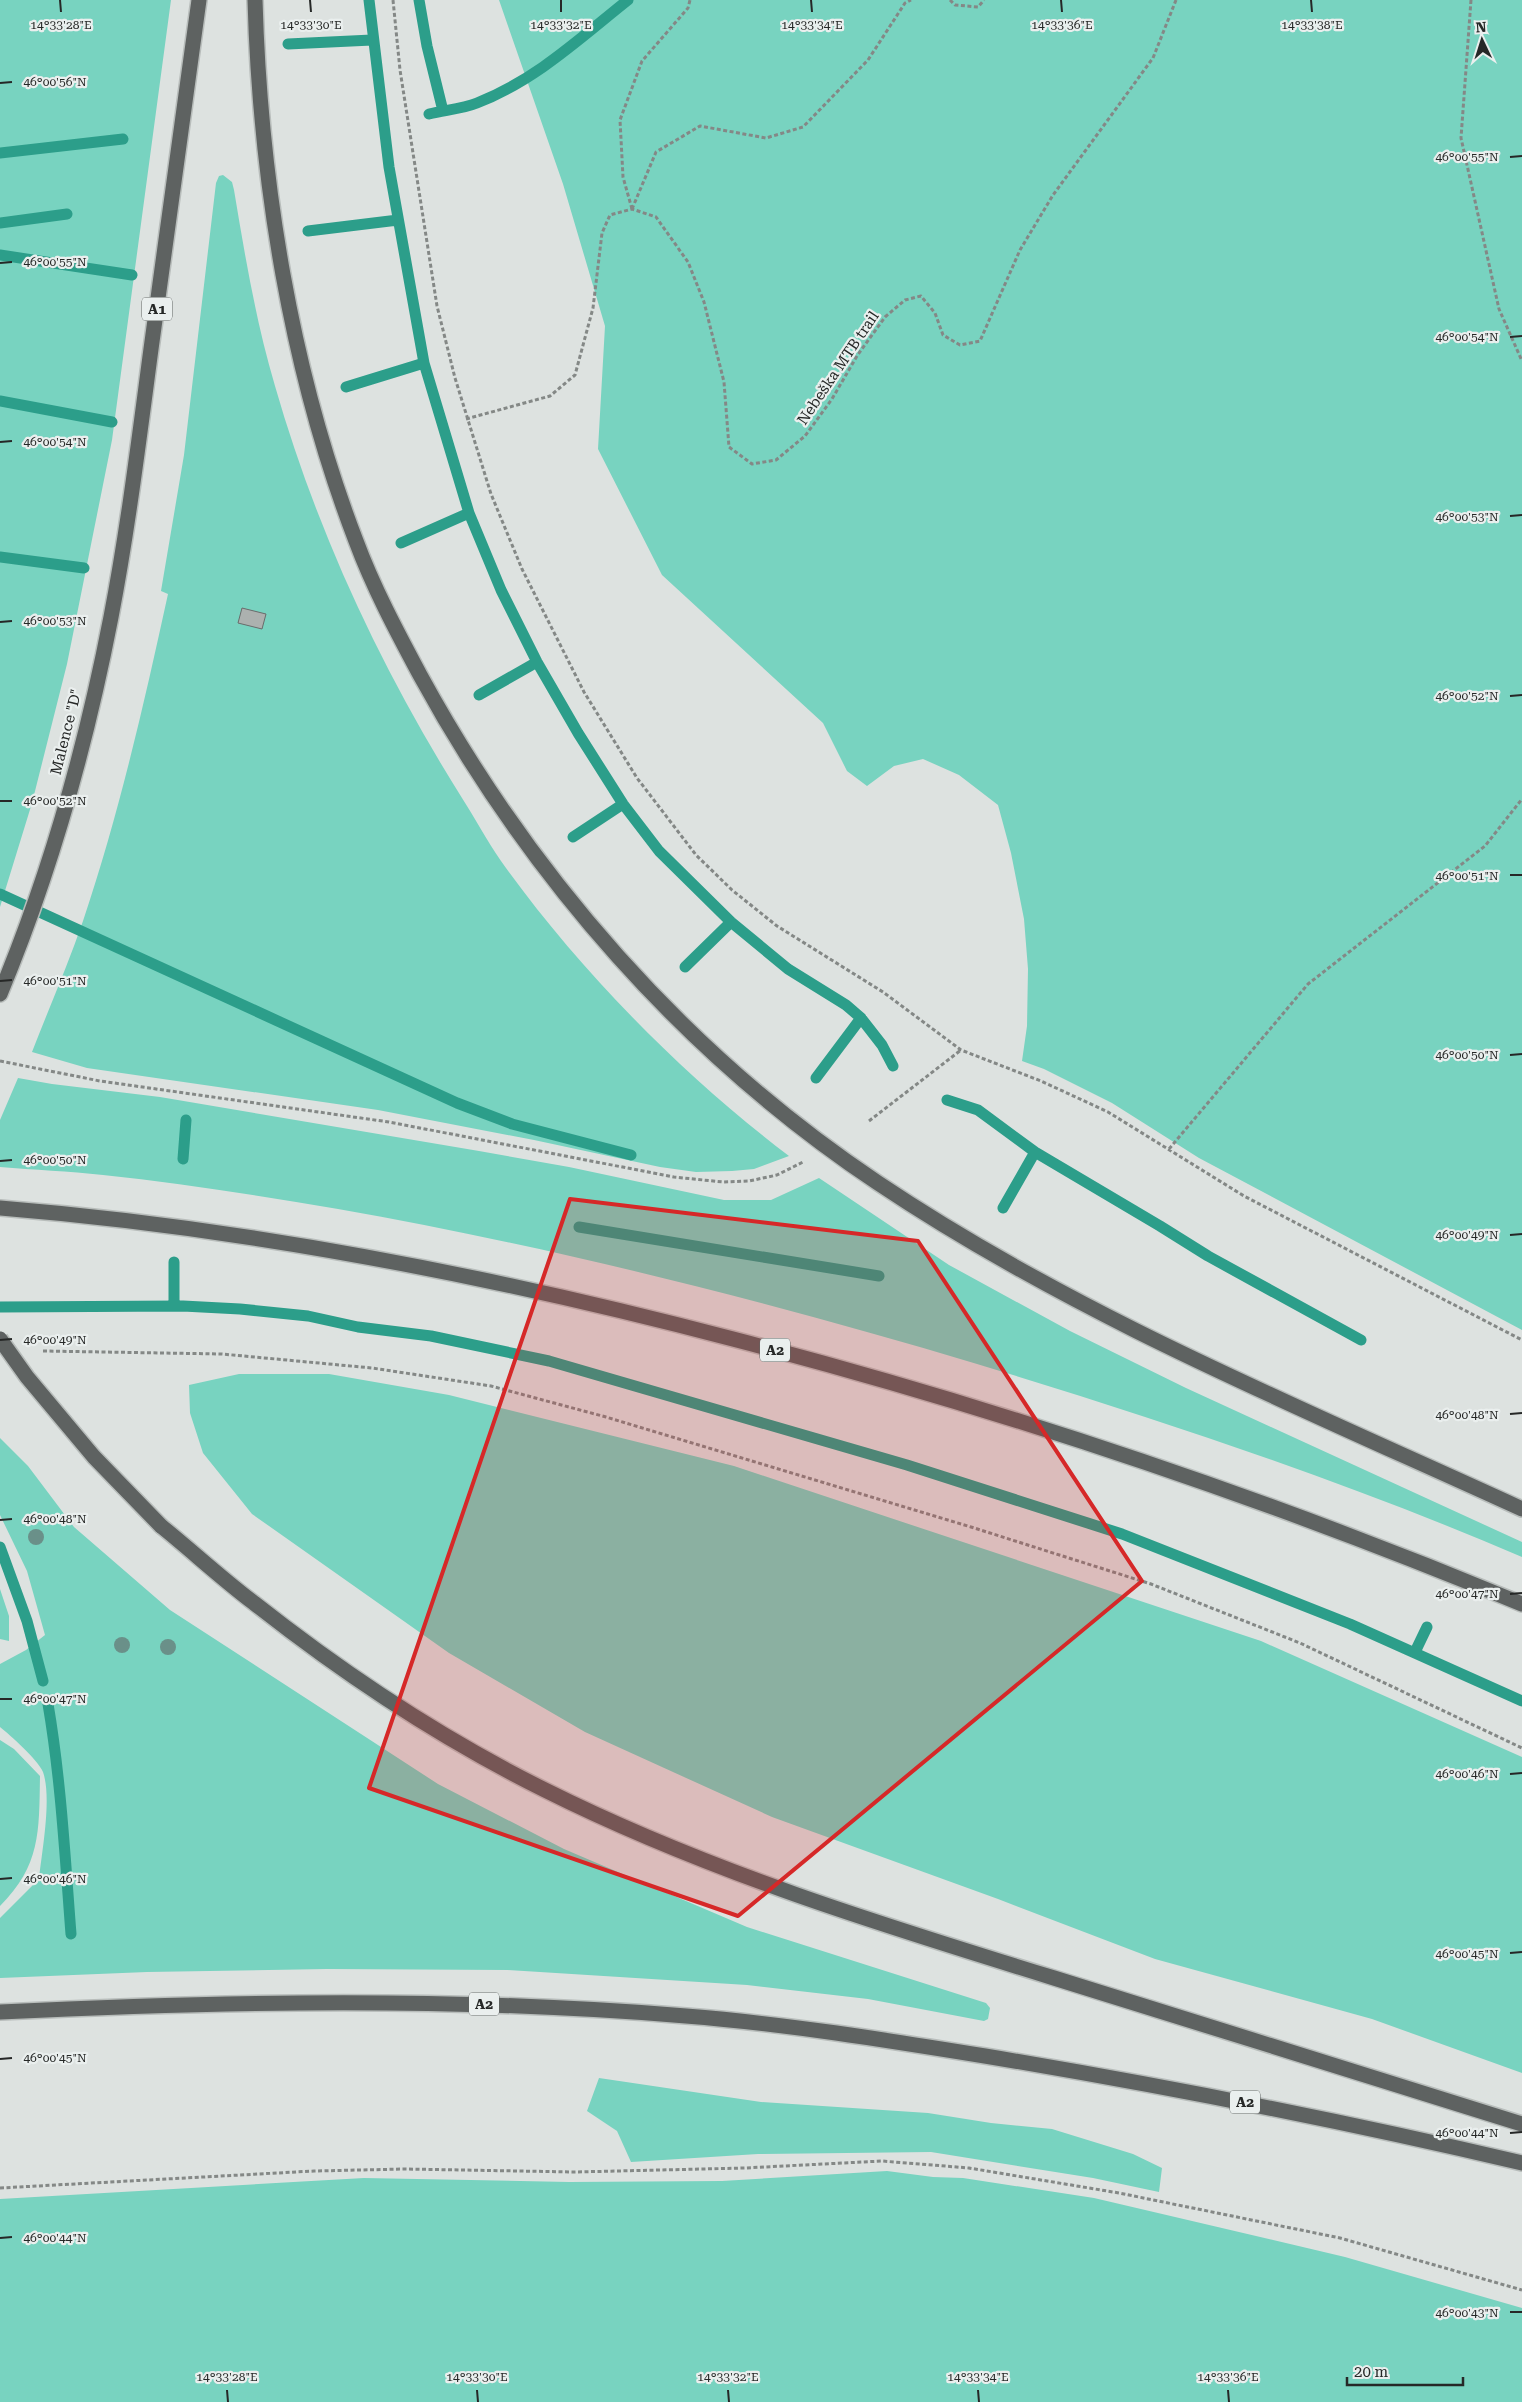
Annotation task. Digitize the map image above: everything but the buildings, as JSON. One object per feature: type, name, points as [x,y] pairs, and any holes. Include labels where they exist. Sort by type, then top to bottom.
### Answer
[{"type":"highway","name":"Malence \"D\"","points":[[0,994],[20,946],[53,848],[81,749],[111,617],[134,472],[199,0]]},
{"type":"highway","points":[[255,0],[264,143],[285,284],[298,349],[324,442],[356,542],[400,637],[448,726],[505,814],[569,900],[637,978],[710,1051],[788,1118],[883,1187],[962,1238],[1065,1294],[1216,1369],[1522,1509]]},
{"type":"highway","name":"A2","points":[[0,1208],[105,1218],[255,1238],[448,1272],[552,1294],[660,1320],[852,1370],[1050,1430],[1247,1497],[1522,1604]]},
{"type":"highway","points":[[0,1339],[94,1457],[161,1526],[253,1603],[344,1670],[443,1734],[545,1790],[638,1833],[733,1872],[932,1940],[1522,2124]]},
{"type":"highway","name":"A2","points":[[0,2012],[175,2004],[344,2002],[483,2004],[688,2016],[832,2032],[1080,2072],[1356,2124],[1522,2163]]},
{"type":"path","points":[[393,0],[400,70],[437,306],[466,419],[491,494],[530,586],[584,692],[637,778],[666,818],[696,854],[732,890],[777,926],[883,992],[961,1050],[1041,1081],[1108,1112],[1244,1196],[1522,1340]]},
{"type":"path","points":[[632,209],[623,178],[620,120],[642,61],[688,8],[690,0]]},
{"type":"path","points":[[632,209],[656,152],[700,126],[766,138],[803,127],[868,60],[906,3],[911,0]]},
{"type":"path","points":[[950,0],[955,5],[978,6],[984,0]]},
{"type":"path","name":"Nebeška MTB trail","points":[[632,209],[656,217],[688,262],[704,302],[724,382],[729,447],[752,464],[776,460],[805,436],[832,400],[857,356],[885,317],[905,300],[922,296],[935,313],[943,336],[960,345],[980,341],[1003,293],[1020,250],[1053,195],[1153,58],[1176,0]]},
{"type":"path","points":[[1471,0],[1460,138],[1499,309],[1522,361]]},
{"type":"path","points":[[466,419],[550,396],[575,375],[592,308],[602,233],[610,214],[632,209]]},
{"type":"path","points":[[1168,1149],[1308,984],[1485,846],[1522,800]]},
{"type":"path","points":[[869,1121],[961,1050]]},
{"type":"path","points":[[0,1061],[100,1081],[389,1122],[674,1177],[722,1182],[749,1181],[776,1175],[804,1162]]},
{"type":"path","points":[[37,1351],[222,1354],[372,1368],[491,1386],[606,1417],[765,1464],[1151,1584],[1300,1642],[1522,1748]]},
{"type":"path","points":[[0,2188],[314,2171],[405,2169],[575,2172],[882,2161],[970,2168],[1120,2193],[1340,2238],[1522,2290]]},
{"type":"highlighted area","points":[[570,1199],[918,1241],[1142,1581],[738,1916],[369,1788]]},
{"type":"green space","points":[[0,0],[171,0],[112,440],[67,664],[32,803],[0,907]]},
{"type":"green space","points":[[499,0],[1522,0],[1522,1330],[1199,1158],[1112,1103],[1044,1069],[1022,1061],[1027,1026],[1028,969],[1024,919],[1011,853],[998,805],[959,775],[923,759],[894,766],[867,786],[847,771],[823,723],[662,575],[598,449],[605,326],[563,184]]},
{"type":"green space","points":[[223,175],[232,182],[262,338],[275,386],[311,494],[331,547],[378,649],[432,749],[501,861],[531,901],[598,981],[634,1019],[710,1091],[789,1156],[754,1169],[696,1172],[660,1167],[534,1140],[378,1110],[87,1068],[32,1052],[65,970],[96,881],[140,718],[168,594],[161,591],[184,455],[216,183],[219,176]]},
{"type":"green space","points":[[18,1078],[160,1097],[479,1151],[569,1167],[724,1200],[771,1200],[819,1178],[949,1265],[1070,1331],[1186,1388],[1522,1542],[1522,1557],[1320,1477],[1115,1407],[977,1364],[739,1297],[499,1240],[338,1209],[162,1182],[0,1167],[0,1120]]},
{"type":"green space","points":[[239,1374],[329,1374],[449,1395],[734,1466],[1261,1641],[1522,1757],[1522,2073],[1372,2019],[1155,1959],[998,1899],[772,1817],[585,1732],[449,1653],[252,1514],[203,1453],[190,1413],[189,1385]]},
{"type":"green space","points":[[0,1438],[28,1466],[74,1527],[170,1610],[438,1784],[564,1849],[747,1927],[986,2003],[990,2008],[988,2019],[984,2021],[868,1999],[747,1985],[508,1970],[327,1969],[147,1972],[0,1978],[0,1918],[39,1879],[46,1825],[47,1796],[43,1772],[36,1761],[0,1727],[0,1664],[26,1650],[45,1635],[27,1571],[0,1515]]},
{"type":"green space","points":[[0,1589],[9,1616],[9,1641],[0,1639]]},
{"type":"green space","points":[[0,1740],[14,1749],[40,1776],[38,1830],[35,1846],[23,1876],[0,1906]]},
{"type":"green space","points":[[599,2078],[761,2102],[928,2113],[991,2123],[1052,2129],[1133,2154],[1162,2168],[1159,2192],[1093,2178],[931,2152],[758,2154],[631,2162],[617,2131],[587,2111]]},
{"type":"green space","points":[[887,2171],[933,2177],[963,2178],[1094,2198],[1345,2257],[1522,2308],[1522,2402],[0,2402],[0,2199],[364,2178],[569,2182],[722,2181]]},
{"type":"waterway","points":[[369,0],[389,167],[424,363],[469,513],[501,590],[537,662],[578,733],[623,804],[659,851],[731,922],[788,969],[846,1005],[861,1018],[882,1045],[893,1066]]},
{"type":"waterway","points":[[419,0],[427,46],[443,111]]},
{"type":"waterway","points":[[429,114],[471,105],[519,83],[557,57],[628,0]]},
{"type":"waterway","points":[[288,44],[372,40]]},
{"type":"waterway","points":[[0,153],[123,139]]},
{"type":"waterway","points":[[0,223],[67,214]]},
{"type":"waterway","points":[[308,231],[398,220]]},
{"type":"waterway","points":[[0,255],[132,275]]},
{"type":"waterway","points":[[346,387],[424,363]]},
{"type":"waterway","points":[[0,401],[112,422]]},
{"type":"waterway","points":[[401,543],[469,513]]},
{"type":"waterway","points":[[0,557],[84,568]]},
{"type":"waterway","points":[[479,695],[537,662]]},
{"type":"waterway","points":[[573,837],[623,804]]},
{"type":"waterway","points":[[0,894],[457,1103],[512,1124],[631,1155]]},
{"type":"waterway","points":[[685,967],[731,922]]},
{"type":"waterway","points":[[816,1078],[861,1018]]},
{"type":"waterway","points":[[947,1100],[978,1110],[1035,1152],[1208,1256],[1361,1340]]},
{"type":"waterway","points":[[183,1159],[186,1120]]},
{"type":"waterway","points":[[1003,1208],[1035,1152]]},
{"type":"waterway","points":[[579,1227],[879,1276]]},
{"type":"waterway","points":[[174,1262],[174,1306]]},
{"type":"waterway","points":[[0,1307],[183,1306],[240,1309],[308,1316],[358,1327],[431,1336],[549,1361],[907,1465],[1122,1534],[1350,1624],[1522,1701]]},
{"type":"waterway","points":[[0,1547],[27,1621],[43,1681]]},
{"type":"waterway","points":[[1415,1652],[1427,1627]]},
{"type":"waterway","points":[[48,1704],[65,1847],[71,1934]]}]
